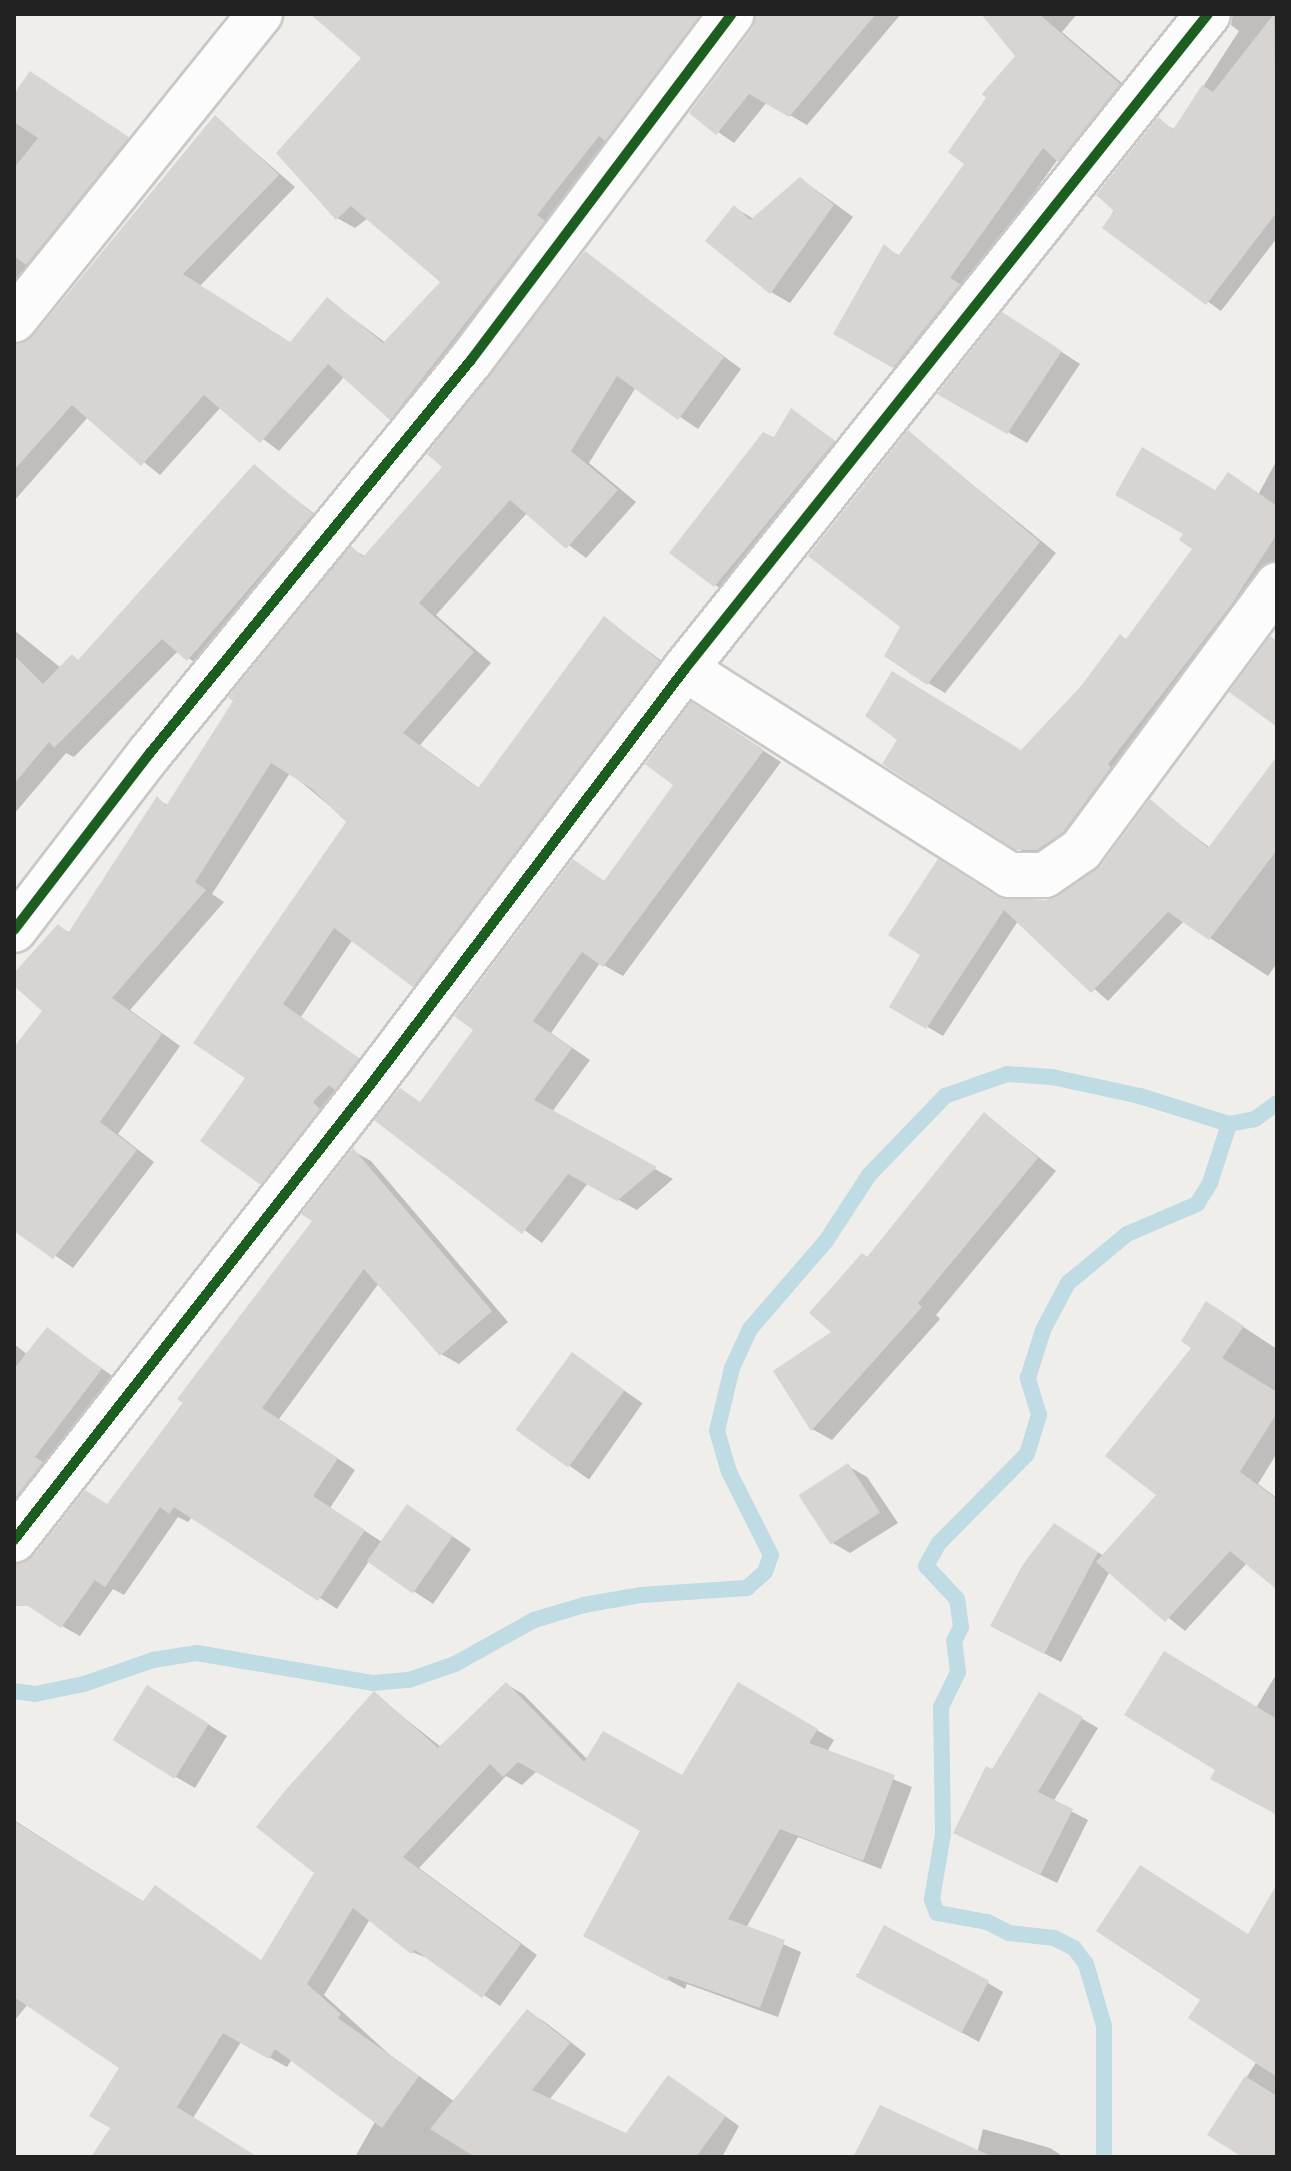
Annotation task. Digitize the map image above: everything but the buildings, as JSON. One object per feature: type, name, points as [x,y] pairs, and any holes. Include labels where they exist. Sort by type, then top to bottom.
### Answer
[{"type":"street","points":[[14,320],[260,14]]},
{"type":"street","points":[[14,930],[150,753],[471,360],[732,14]]},
{"type":"street","points":[[14,1540],[371,1084],[685,669],[1208,14]]},
{"type":"street","points":[[685,669],[1009,875],[1045,875],[1081,850],[1277,585]]},
{"type":"waterway","points":[[14,1691],[35,1694],[84,1684],[153,1660],[197,1653],[373,1683],[409,1680],[455,1664],[534,1620],[584,1605],[641,1595],[747,1588],[765,1572],[771,1555],[729,1472],[717,1431],[732,1368],[750,1329],[826,1241],[869,1175],[945,1096],[1007,1074],[1052,1077],[1140,1096],[1229,1124],[1255,1119],[1277,1103]]},
{"type":"waterway","points":[[1104,2157],[1104,2026],[1086,1964],[1074,1948],[1054,1938],[1009,1933],[987,1922],[937,1913],[932,1899],[943,1834],[941,1707],[958,1672],[954,1641],[961,1627],[957,1599],[926,1566],[939,1543],[1027,1454],[1039,1415],[1028,1378],[1043,1330],[1068,1283],[1127,1234],[1197,1204],[1210,1183],[1229,1124]]},
{"type":"cycle path","points":[[14,930],[150,753],[471,360],[732,14]]},
{"type":"cycle path","points":[[14,1540],[371,1084],[685,669],[1208,14]]}]
